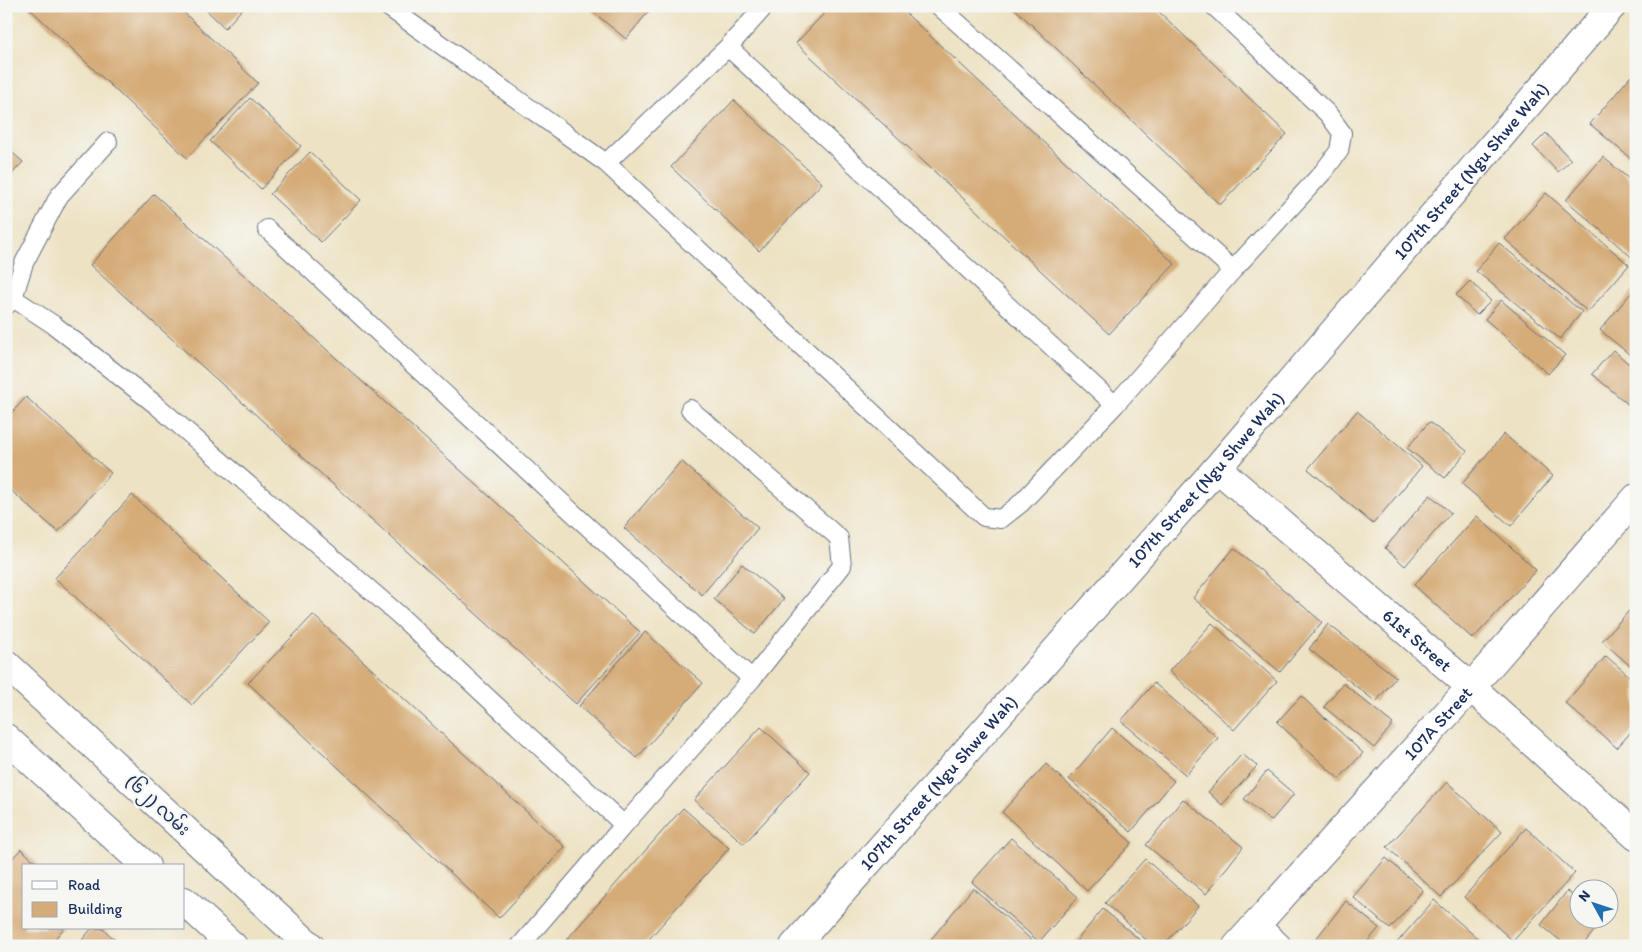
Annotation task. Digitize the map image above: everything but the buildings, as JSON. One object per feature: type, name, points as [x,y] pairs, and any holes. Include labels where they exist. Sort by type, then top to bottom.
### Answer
[{"type":"street","name":"107th Street (Ngu Shwe Wah)","points":[[794,946],[1216,468],[1612,6]]},
{"type":"street","name":"61st Street","points":[[1216,468],[1471,687],[1636,836]]},
{"type":"street","name":"107A Street","points":[[1237,946],[1471,687],[1636,498]]},
{"type":"street","name":"(၆၂) လမ်း","points":[[6,664],[310,946]]},
{"type":"street","points":[[6,738],[144,864]]},
{"type":"street","points":[[185,902],[233,946]]},
{"type":"street","points":[[1255,926],[1277,946]]},
{"type":"lane","points":[[387,6],[606,163],[984,516],[1001,519],[1020,504],[1115,405],[1233,270],[1323,172],[1339,151],[1342,133],[1328,114],[1214,6]]},
{"type":"lane","points":[[606,163],[728,46],[764,6]]},
{"type":"lane","points":[[939,6],[1233,270]]},
{"type":"lane","points":[[728,46],[1115,405]]},
{"type":"lane","points":[[108,142],[59,196],[24,263],[10,302],[54,325],[156,404],[399,615],[624,825]]},
{"type":"lane","points":[[267,229],[752,678]]},
{"type":"lane","points":[[520,946],[752,678],[842,566],[839,538],[690,409]]}]
